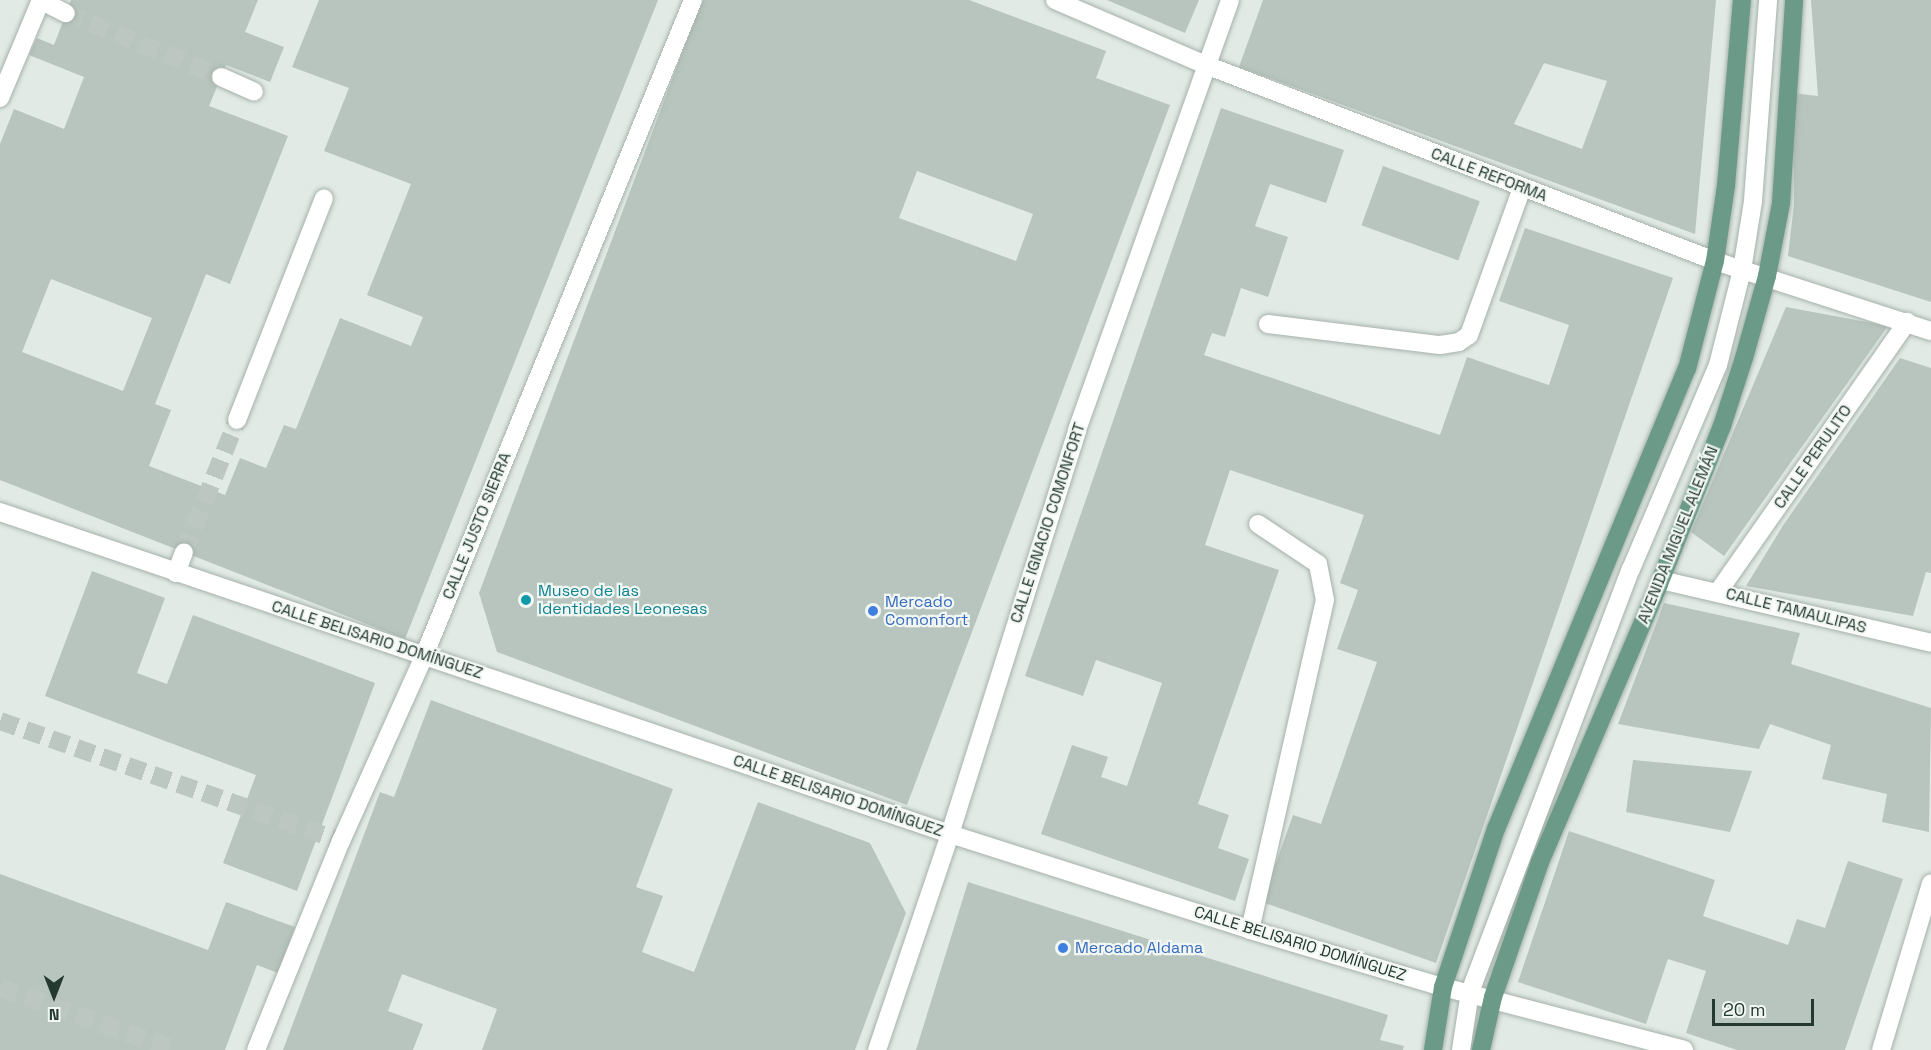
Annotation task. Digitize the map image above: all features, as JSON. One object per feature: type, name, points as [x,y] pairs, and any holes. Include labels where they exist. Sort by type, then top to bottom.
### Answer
[{"type":"main road","points":[[1433,1050],[1443,987],[1496,829],[1687,369],[1715,261],[1726,186],[1742,0]]},
{"type":"main road","name":"AVENIDA MIGUEL ALEMÁN","points":[[1481,1050],[1493,998],[1540,862],[1661,580],[1722,426],[1767,276],[1781,203],[1794,0]]},
{"type":"street","points":[[0,98],[41,0],[66,13]]},
{"type":"street","name":"CALLE JUSTO SIERRA","points":[[256,1050],[341,842],[424,656],[693,0]]},
{"type":"street","name":"CALLE REFORMA","points":[[1054,0],[1206,65],[1715,261],[1931,331]]},
{"type":"street","name":"CALLE IGNACIO COMONFORT","points":[[877,1050],[950,834],[1077,430],[1230,0]]},
{"type":"street","points":[[1461,1050],[1470,992],[1631,569],[1718,365],[1742,270],[1760,132],[1768,0]]},
{"type":"street","points":[[220,77],[254,92]]},
{"type":"street","points":[[1268,324],[1440,345],[1459,342],[1469,335],[1522,188]]},
{"type":"street","points":[[237,420],[324,198]]},
{"type":"street","name":"CALLE PERULITO","points":[[1718,592],[1907,322]]},
{"type":"street","name":"CALLE BELISARIO DOMÍNGUEZ","points":[[0,512],[950,834],[1250,930],[1443,987],[1493,998],[1684,1050]]},
{"type":"street","points":[[1250,930],[1325,600],[1318,564],[1258,524]]},
{"type":"street","points":[[176,573],[184,552]]},
{"type":"street","name":"CALLE TAMAULIPAS","points":[[1661,580],[1931,643]]},
{"type":"street","points":[[1881,1050],[1931,883]]},
{"type":"building","points":[[71,0],[258,0],[245,32],[284,47],[270,82],[226,65],[209,106],[288,136],[230,284],[206,274],[155,404],[171,410],[149,466],[225,495],[240,458],[266,468],[284,425],[296,429],[340,318],[411,346],[423,317],[367,295],[411,184],[324,151],[349,88],[292,67],[319,0],[658,0],[405,639],[0,480],[0,144],[14,109],[64,129],[84,77],[29,55],[37,38],[54,45]],"holes":[[[51,279],[152,318],[123,391],[22,352]]]},
{"type":"building","points":[[702,0],[969,0],[1106,51],[1096,78],[1170,105],[907,805],[497,652],[479,593]],"holes":[[[917,171],[1033,214],[1016,261],[899,218]]]},
{"type":"building","points":[[1107,0],[1199,0],[1185,33]]},
{"type":"building","points":[[1263,0],[1716,0],[1695,234],[1239,67]],"holes":[[[1544,63],[1607,81],[1582,149],[1514,124]]]},
{"type":"building","points":[[1811,0],[1931,0],[1931,302],[1788,256],[1794,204],[1793,93],[1818,96]]},
{"type":"building","points":[[1221,108],[1344,150],[1326,203],[1270,184],[1255,226],[1288,237],[1268,297],[1241,288],[1225,337],[1212,333],[1204,355],[1440,435],[1467,357],[1549,385],[1569,325],[1499,301],[1525,228],[1673,278],[1436,963],[1262,902],[1293,815],[1321,824],[1377,662],[1337,649],[1358,590],[1340,583],[1364,515],[1230,470],[1205,545],[1279,570],[1198,804],[1229,815],[1218,848],[1249,859],[1235,901],[1041,834],[1072,745],[1108,757],[1101,777],[1127,786],[1162,683],[1096,660],[1083,696],[1025,676]]},
{"type":"building","points":[[1383,166],[1480,201],[1458,260],[1361,225]]},
{"type":"building","points":[[1786,307],[1888,326],[1724,556],[1691,532]]},
{"type":"building","points":[[1900,358],[1931,368],[1931,573],[1926,572],[1913,616],[1746,586],[1784,524]]},
{"type":"building","points":[[92,571],[165,598],[137,673],[167,684],[193,615],[375,683],[297,891],[223,863],[256,775],[45,696]]},
{"type":"building","points":[[1664,603],[1800,633],[1791,664],[1931,708],[1929,832],[1882,822],[1887,794],[1822,779],[1831,745],[1770,724],[1759,749],[1618,724]]},
{"type":"building","points":[[431,700],[673,789],[636,887],[663,896],[642,952],[694,972],[758,802],[870,843],[906,913],[855,1050],[482,1050],[497,1009],[402,974],[388,1011],[423,1024],[413,1050],[283,1050],[380,792],[394,797]]},
{"type":"building","points":[[1633,760],[1752,771],[1730,832],[1626,812]]},
{"type":"building","points":[[1569,831],[1715,880],[1703,916],[1788,945],[1797,919],[1825,928],[1848,861],[1903,879],[1845,1050],[1737,1050],[1686,1033],[1706,971],[1668,959],[1646,1024],[1518,982]]},
{"type":"building","points":[[0,874],[208,950],[226,902],[295,927],[278,973],[257,965],[225,1050],[0,1050]]},
{"type":"building","name":"Mercado Aldama","points":[[968,882],[1388,1015],[1380,1040],[1404,1046],[1403,1050],[916,1050]]},
{"type":"tunnel","points":[[66,13],[221,77]]},
{"type":"tunnel","points":[[184,552],[237,420]]},
{"type":"tunnel","points":[[0,721],[341,841]]},
{"type":"tunnel","points":[[0,988],[176,1050]]},
{"type":"place","name":"Museo de las Identidades Leonesas","points":[[526,600]]},
{"type":"place","name":"Mercado Comonfort","points":[[873,611]]},
{"type":"place","name":"Mercado Aldama","points":[[1063,948]]}]
